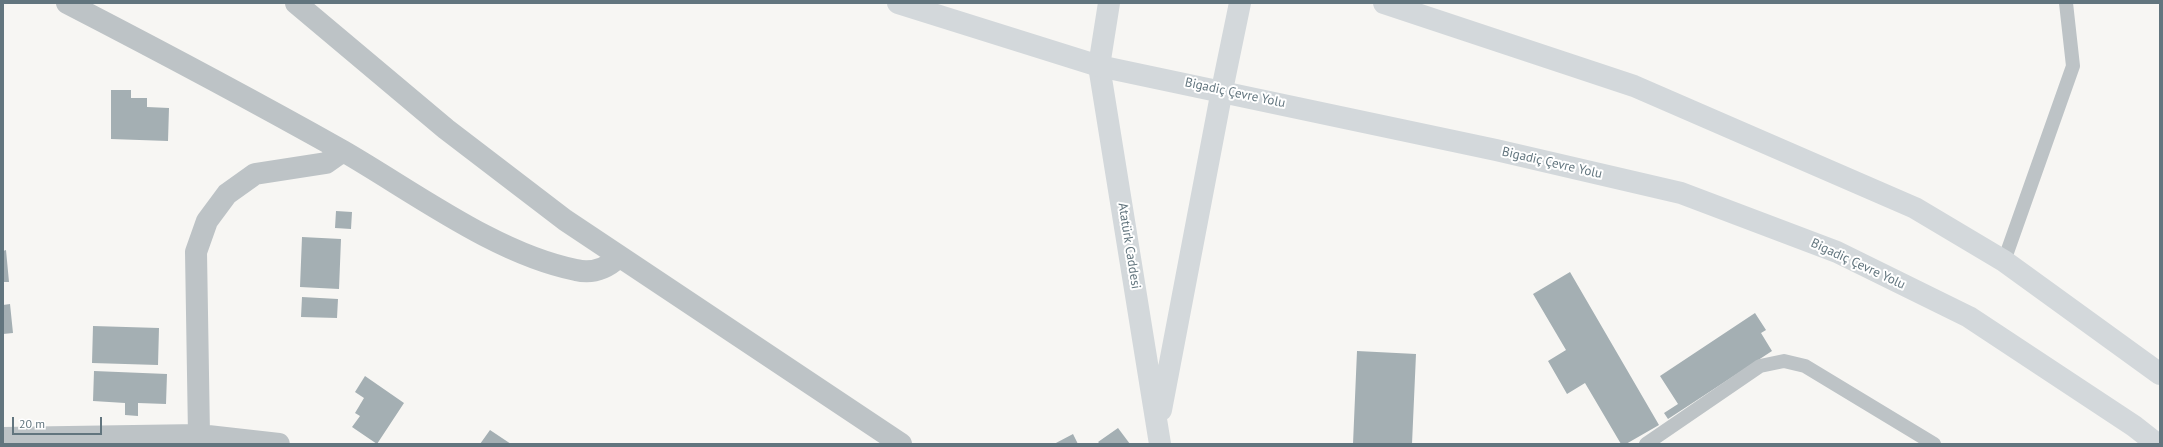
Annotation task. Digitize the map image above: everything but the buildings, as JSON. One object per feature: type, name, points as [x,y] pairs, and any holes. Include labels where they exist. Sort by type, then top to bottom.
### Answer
[{"type":"main road","name":"Bigadiç Çevre Yolu","points":[[898,3],[1099,66],[1222,90],[1496,150],[1681,193],[1837,252],[1969,317],[2134,426],[2157,444]]},
{"type":"main road","name":"Atatürk Caddesi","points":[[1109,3],[1099,66],[1159,435]]},
{"type":"main road","name":"Atatürk Caddesi","points":[[1159,435],[1222,90],[1240,3]]},
{"type":"main road","points":[[1384,3],[1634,86],[1915,208],[2004,261],[2160,374]]},
{"type":"street","points":[[67,3],[155,48],[343,151],[488,238],[537,259],[576,270],[590,272],[603,268],[619,257]]},
{"type":"street","points":[[296,3],[446,128],[513,181],[619,257],[901,444]]},
{"type":"street","points":[[199,435],[196,252],[207,221],[227,194],[254,174],[326,163],[333,160],[343,151]]},
{"type":"street","points":[[3,438],[199,435],[280,444]]},
{"type":"lane","points":[[2004,261],[2073,66],[2066,3]]},
{"type":"lane","points":[[1646,444],[1760,366],[1784,361],[1805,366],[1934,444]]}]
